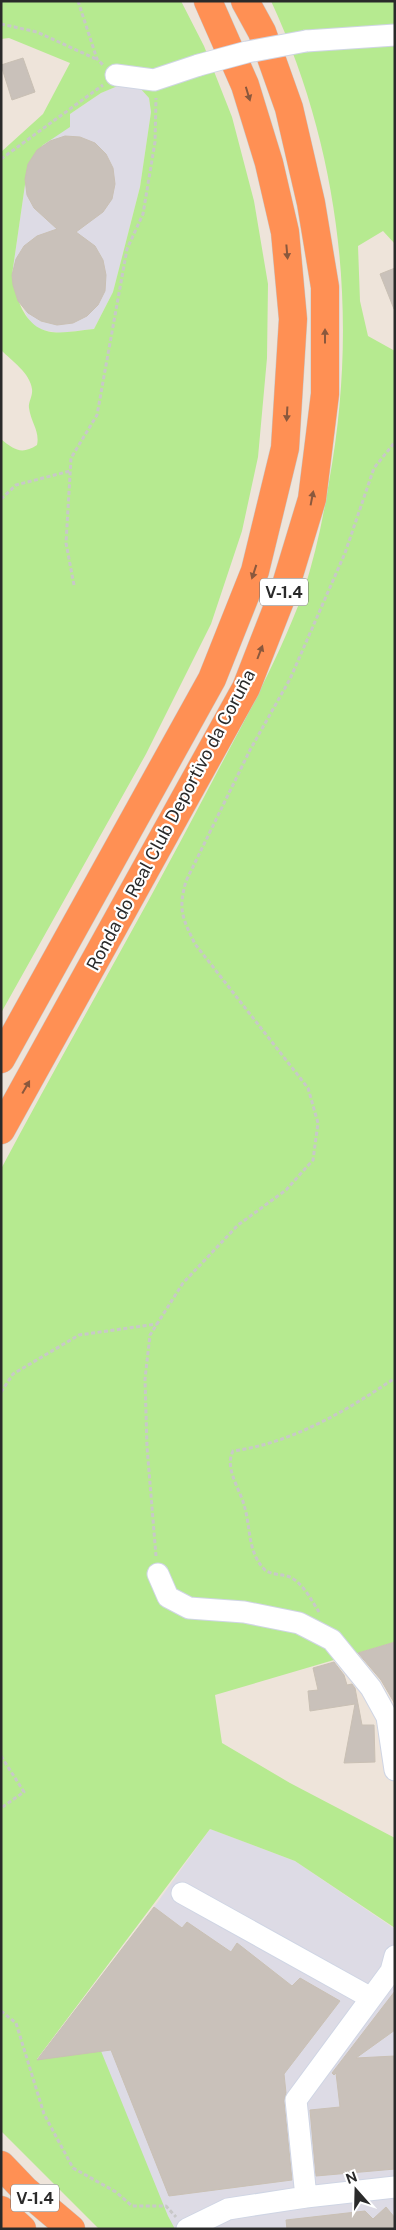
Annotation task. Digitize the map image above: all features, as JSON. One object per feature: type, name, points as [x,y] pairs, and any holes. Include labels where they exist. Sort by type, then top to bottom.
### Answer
[{"type":"highway","name":"Ronda do Real Club Deportivo da Coruña","points":[[1,1059],[212,679],[255,571],[285,448],[292,318],[285,232],[269,163],[245,85],[208,1]]},
{"type":"highway","name":"Ronda do Real Club Deportivo da Coruña","points":[[1,1130],[246,688],[285,588],[312,499],[325,394],[325,287],[311,203],[289,108],[262,32],[245,1]]},
{"type":"highway","name":"V-1.4","points":[[1,2165],[24,2190],[71,2229]]},
{"type":"highway","name":"V-1.4","points":[[1,2210],[22,2229]]},
{"type":"street","points":[[116,76],[154,80],[247,52],[306,41],[395,35]]},
{"type":"street","points":[[158,1574],[168,1597],[189,1608],[244,1612],[299,1622],[332,1640],[371,1688],[387,1717],[395,1770]]},
{"type":"street","points":[[182,1893],[371,1998]]},
{"type":"street","points":[[306,2197],[296,2100],[391,1971],[395,1956]]},
{"type":"street","points":[[184,2226],[228,2209],[306,2197],[395,2187]]},
{"type":"path","points":[[78,1],[97,59]]},
{"type":"path","points":[[1,24],[37,32],[97,59],[116,76],[1,159]]},
{"type":"path","points":[[74,585],[66,542],[71,458],[97,415],[126,249],[143,214],[154,142],[157,100],[154,80]]},
{"type":"path","points":[[158,1574],[147,1446],[145,1379],[150,1335],[183,1283],[238,1225],[286,1190],[313,1160],[318,1123],[308,1088],[195,944],[185,923],[180,902],[186,881],[250,750],[290,680],[345,553],[374,468],[395,442]]},
{"type":"path","points":[[1,499],[16,485],[70,471]]},
{"type":"path","points":[[1,1392],[13,1374],[79,1335],[157,1324]]},
{"type":"path","points":[[332,1640],[321,1615],[301,1586],[291,1578],[266,1572],[255,1557],[245,1506],[232,1475],[230,1457],[233,1451],[257,1448],[299,1434],[395,1378]]},
{"type":"path","points":[[1,1756],[24,1792],[1,1808]]},
{"type":"path","points":[[1,2011],[16,2024],[44,2114],[73,2168],[116,2192],[132,2206],[166,2206],[184,2226]]},
{"type":"shaded area","points":[[125,83],[139,87],[149,98],[151,112],[140,187],[113,292],[94,329],[59,333],[38,329],[29,321],[13,285],[12,275],[28,164],[37,150],[70,114],[101,93]]},
{"type":"shaded area","points":[[210,1829],[295,1861],[395,1929],[395,2229],[175,2229],[168,2217],[37,2060],[154,1907]]},
{"type":"green space","points":[[1,1],[181,1],[204,46],[232,117],[254,201],[268,284],[267,358],[258,457],[242,531],[211,624],[146,754],[1,1013],[1,439],[18,450],[32,448],[37,445],[38,440],[29,408],[32,392],[31,383],[20,368],[1,350],[1,152],[43,114],[70,63],[9,38],[1,39]],"holes":[[[125,83],[139,87],[149,98],[151,112],[140,187],[113,292],[94,329],[62,332],[44,330],[36,326],[22,309],[15,292],[12,275],[28,164],[43,145],[70,127],[70,114],[101,93]]]},
{"type":"green space","points":[[271,1],[395,1],[395,244],[383,231],[358,246],[360,301],[368,336],[395,351],[395,1642],[215,1695],[222,1743],[290,1783],[395,1838],[395,1928],[295,1861],[210,1829],[37,2059],[101,2051],[175,2229],[99,2229],[1,2131],[1,1169],[161,878],[261,688],[294,617],[303,593],[318,538],[338,421],[342,359],[342,298],[338,237],[328,177],[314,117],[295,58]]},
{"type":"building","points":[[23,58],[35,92],[12,100],[1,65]]},
{"type":"building","points":[[65,136],[80,137],[95,143],[106,154],[113,168],[115,184],[112,199],[103,212],[76,232],[95,246],[103,260],[106,275],[105,291],[98,305],[87,316],[73,323],[57,325],[41,321],[28,313],[18,301],[12,275],[16,259],[24,246],[37,236],[57,229],[34,208],[27,195],[25,179],[28,164],[37,150],[50,141]]},
{"type":"building","points":[[395,268],[395,308],[394,309],[380,274]]},
{"type":"building","points":[[395,1642],[395,1704],[381,1680],[358,1653]]},
{"type":"building","points":[[334,1662],[344,1675],[347,1685],[352,1684],[355,1688],[362,1725],[374,1725],[375,1762],[344,1763],[355,1704],[310,1711],[308,1691],[318,1690],[313,1668]]},
{"type":"building","points":[[154,1907],[182,1928],[187,1922],[231,1952],[237,1943],[292,1986],[300,1978],[340,2001],[284,2074],[286,2093],[284,2101],[292,2180],[169,2196],[111,2050],[37,2060]]},
{"type":"building","points":[[395,1991],[395,2030],[356,2058],[395,2056],[395,2169],[316,2176],[310,2110],[340,2107],[336,2073],[334,2075],[332,2073]]},
{"type":"building","points":[[386,2207],[395,2218],[395,2229],[287,2229],[286,2220],[365,2211],[373,2219]]}]
